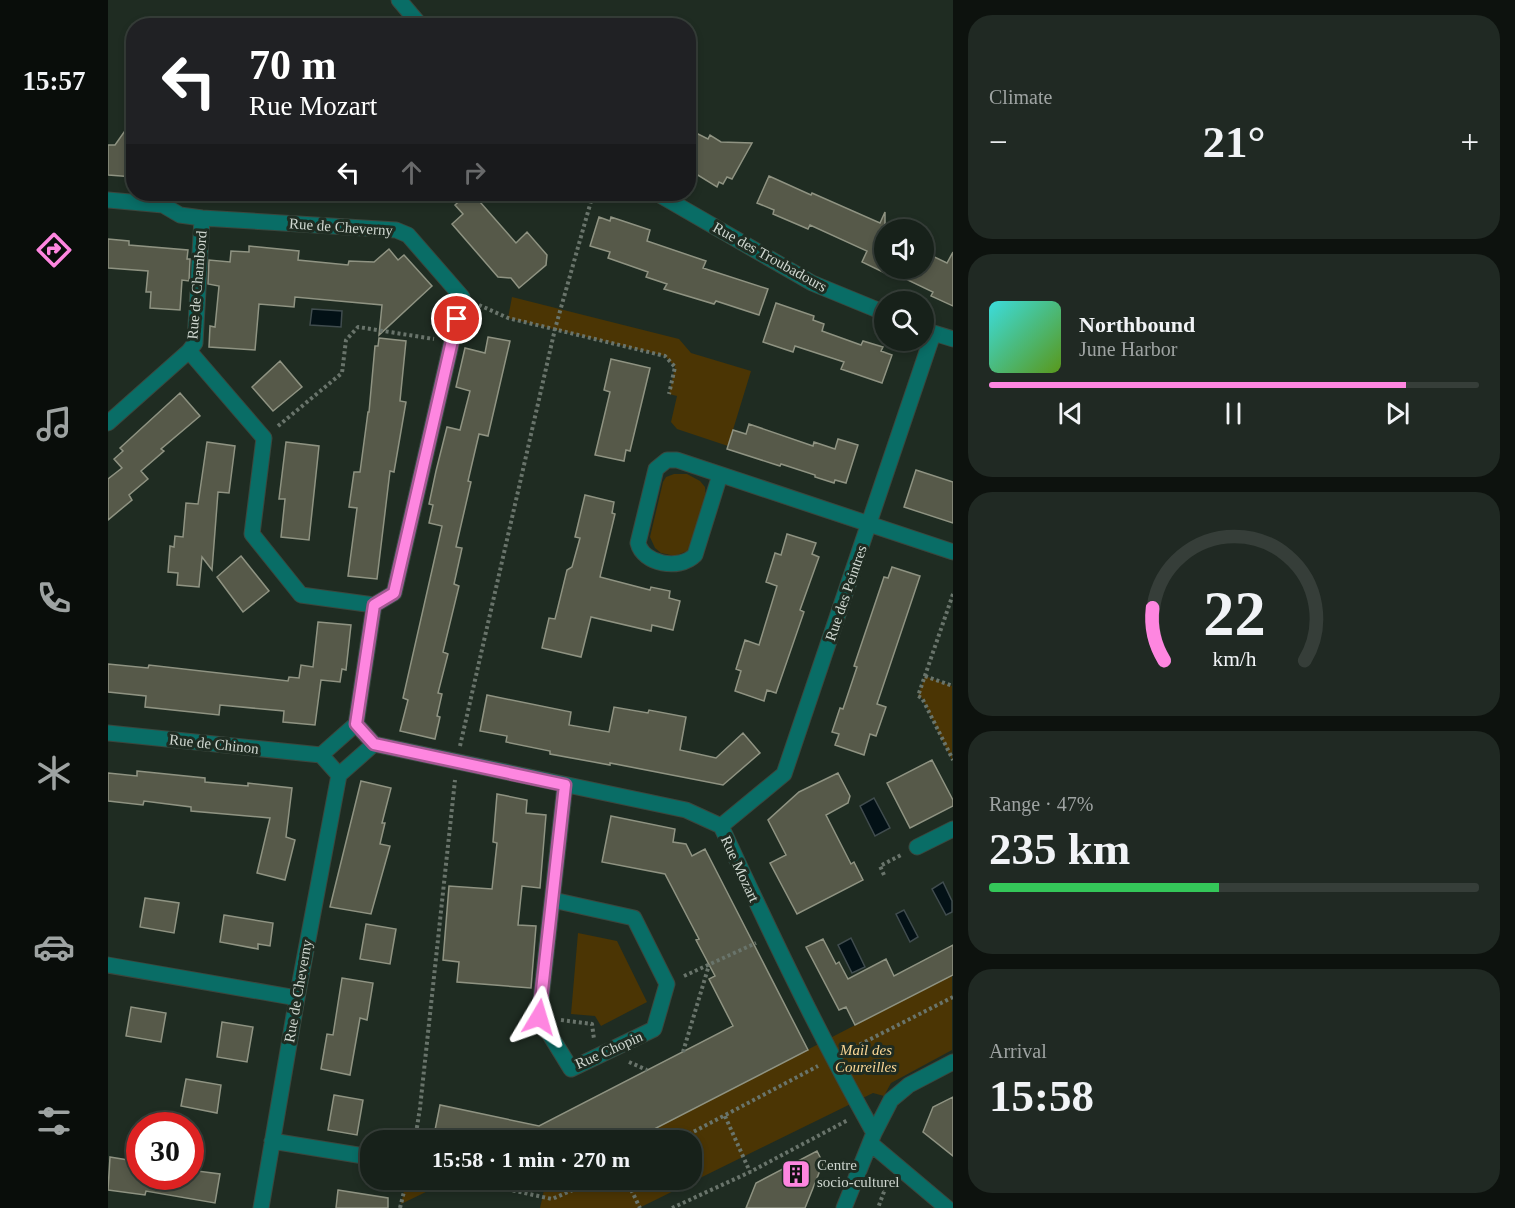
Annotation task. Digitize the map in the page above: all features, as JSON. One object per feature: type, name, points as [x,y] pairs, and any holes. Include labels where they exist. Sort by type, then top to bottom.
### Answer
[{"type":"street","points":[[399,0],[414,18]]},
{"type":"street","name":"Rue de Cheverny","points":[[108,200],[163,205],[180,215],[202,218],[396,230],[408,235],[462,297]]},
{"type":"street","name":"Rue des Troubadours","points":[[670,201],[812,283],[874,308]]},
{"type":"street","name":"Rue de Chambord","points":[[108,423],[189,351],[195,343],[202,218]]},
{"type":"street","points":[[189,351],[264,438],[252,534],[301,596],[374,605],[394,593],[462,297]]},
{"type":"street","points":[[934,334],[952,339]]},
{"type":"street","name":"Rue des Peintres","points":[[721,826],[784,774],[869,526],[923,351]]},
{"type":"street","points":[[720,475],[695,555],[689,561],[672,565],[644,555],[638,543],[656,468],[667,460],[676,460],[952,552]]},
{"type":"street","points":[[356,724],[374,744],[339,775],[321,755],[356,724],[374,605]]},
{"type":"street","name":"Rue de Chinon","points":[[108,733],[321,755]]},
{"type":"street","name":"Rue Mozart","points":[[374,744],[686,810],[721,826],[771,936],[872,1138]]},
{"type":"street","name":"Rue de Cheverny","points":[[261,1208],[339,775]]},
{"type":"street","name":"Rue Chopin","points":[[565,785],[539,1017],[571,1069],[654,1029],[667,984]]},
{"type":"street","points":[[917,847],[952,830]]},
{"type":"street","points":[[553,900],[634,918],[667,984]]},
{"type":"street","points":[[108,965],[297,999]]},
{"type":"street","points":[[844,1208],[872,1138],[891,1100],[909,1084],[952,1062]]},
{"type":"street","points":[[872,1138],[947,1208]]},
{"type":"street","points":[[272,1141],[360,1155]]},
{"type":"path","points":[[416,1130],[422,1096],[457,762],[555,329],[591,201]]},
{"type":"path","points":[[462,297],[508,318],[665,356],[675,367],[669,394]]},
{"type":"path","points":[[264,438],[342,372],[346,340],[358,327],[451,342]]},
{"type":"path","points":[[952,594],[918,696],[922,698],[952,760]]},
{"type":"path","points":[[925,676],[952,686]]},
{"type":"path","points":[[884,875],[880,866],[917,847]]},
{"type":"path","points":[[667,984],[771,936]]},
{"type":"path","points":[[683,1052],[709,964]]},
{"type":"path","points":[[698,1130],[952,997]]},
{"type":"path","points":[[817,1066],[823,1076]]},
{"type":"path","points":[[672,1208],[750,1172],[848,1120],[843,1111]]},
{"type":"path","points":[[725,1116],[750,1172]]},
{"type":"path","points":[[400,1208],[404,1190]]},
{"type":"path","points":[[511,1190],[552,1199],[573,1190]]},
{"type":"path","points":[[631,1190],[640,1208]]},
{"type":"green space","points":[[512,297],[679,339],[691,353],[751,371],[728,446],[677,429],[671,422],[677,396],[669,394],[675,367],[665,356],[508,318]]},
{"type":"green space","points":[[674,474],[687,474],[700,481],[705,487],[706,497],[691,544],[687,551],[675,556],[661,553],[655,548],[650,537],[663,482],[666,477]]},
{"type":"green space","points":[[925,676],[952,686],[952,760],[922,698],[918,696]]},
{"type":"green space","points":[[578,933],[617,941],[647,1002],[601,1026],[595,1016],[571,1014]]},
{"type":"green space","name":"Mail des Coureilles","points":[[952,975],[952,1050],[891,1083],[884,1096],[873,1093],[702,1177],[702,1130],[652,1130]]},
{"type":"green space","points":[[404,1190],[430,1190],[401,1204]]},
{"type":"green space","name":"Mail des Coureilles","points":[[544,1190],[676,1190],[639,1208],[540,1208]]},
{"type":"shaded area","points":[[312,309],[342,311],[341,327],[310,325]]},
{"type":"shaded area","points":[[874,798],[890,828],[875,836],[860,806]]},
{"type":"shaded area","points":[[943,882],[952,901],[952,912],[946,915],[932,889]]},
{"type":"shaded area","points":[[904,910],[918,937],[910,942],[896,914]]},
{"type":"shaded area","points":[[851,938],[865,967],[852,973],[838,945]]},
{"type":"building","points":[[126,129],[126,176],[108,175],[108,145],[115,145]]},
{"type":"building","points":[[696,133],[708,139],[710,135],[721,142],[752,143],[732,179],[727,177],[723,184],[719,182],[717,187],[696,174]]},
{"type":"building","points":[[769,176],[874,220],[874,268],[862,262],[867,251],[810,225],[808,229],[773,214],[774,210],[757,203]]},
{"type":"building","points":[[459,201],[479,201],[516,243],[527,232],[547,255],[546,265],[519,288],[511,278],[498,277],[452,224],[463,214],[455,205]]},
{"type":"building","points":[[599,217],[610,221],[611,217],[650,230],[647,241],[706,261],[703,268],[768,289],[759,315],[716,301],[714,304],[664,289],[667,284],[646,277],[648,272],[608,258],[610,252],[590,246]]},
{"type":"building","points":[[108,239],[129,241],[129,245],[188,250],[189,281],[182,280],[180,310],[150,308],[151,292],[146,292],[148,271],[108,268]]},
{"type":"building","points":[[249,246],[299,251],[298,260],[348,265],[349,261],[374,262],[389,249],[398,260],[404,255],[432,286],[379,335],[382,305],[295,297],[294,307],[259,304],[255,350],[209,347],[210,326],[215,327],[219,286],[208,284],[209,260],[230,262],[231,251],[249,252]]},
{"type":"building","points":[[953,252],[953,306],[934,297],[934,291],[906,279],[934,279],[934,257],[947,263]]},
{"type":"building","points":[[776,303],[814,316],[813,320],[824,324],[822,331],[861,345],[863,341],[874,344],[874,351],[892,355],[882,383],[841,369],[844,362],[795,346],[793,352],[763,342]]},
{"type":"building","points":[[488,337],[510,341],[488,436],[479,434],[468,481],[471,482],[456,547],[462,548],[454,584],[459,586],[443,652],[448,654],[438,693],[442,694],[435,739],[400,731],[408,700],[403,698],[442,526],[429,523],[433,505],[429,504],[436,471],[447,427],[460,430],[470,391],[456,387],[465,348],[485,353]]},
{"type":"building","points":[[379,338],[406,341],[400,401],[406,402],[394,472],[390,471],[377,579],[348,576],[357,508],[349,507],[354,472],[360,472],[369,412],[375,346],[378,346]]},
{"type":"building","points":[[611,359],[650,368],[630,451],[626,450],[624,461],[595,455],[610,392],[604,390]]},
{"type":"building","points":[[280,361],[302,387],[273,411],[252,387]]},
{"type":"building","points":[[180,393],[200,416],[161,449],[164,451],[141,471],[148,479],[129,495],[132,500],[108,520],[108,479],[122,468],[114,459],[123,451],[120,448]]},
{"type":"building","points":[[749,424],[813,446],[814,442],[835,449],[838,439],[858,445],[846,483],[835,480],[834,483],[781,464],[780,466],[727,449],[733,430],[746,434]]},
{"type":"building","points":[[207,442],[235,446],[229,493],[218,492],[212,570],[202,557],[199,587],[177,585],[178,573],[168,572],[170,546],[174,547],[175,536],[183,537],[186,503],[198,504]]},
{"type":"building","points":[[286,442],[319,446],[309,540],[281,537],[285,499],[279,499]]},
{"type":"building","points":[[916,470],[953,482],[953,523],[904,507]]},
{"type":"building","points":[[585,495],[614,502],[612,513],[615,514],[600,577],[650,590],[651,587],[670,591],[669,598],[680,601],[673,630],[652,625],[651,631],[591,617],[581,657],[542,648],[549,618],[555,619],[567,570],[572,567],[580,538],[575,537]]},
{"type":"building","points":[[787,534],[816,543],[812,554],[819,557],[800,610],[804,612],[776,693],[767,690],[764,701],[735,691],[741,671],[736,669],[745,640],[759,645],[777,586],[766,582],[775,553],[781,555]]},
{"type":"building","points":[[241,556],[269,591],[243,612],[217,577]]},
{"type":"building","points":[[892,567],[920,576],[877,704],[886,707],[876,736],[870,734],[864,755],[835,745],[839,734],[832,732],[840,708],[843,709],[857,667],[854,666],[884,577],[888,578]]},
{"type":"building","points":[[318,622],[351,625],[346,670],[342,669],[340,682],[321,680],[315,725],[283,722],[284,711],[220,705],[219,715],[145,707],[146,696],[108,692],[108,664],[148,668],[149,665],[288,681],[289,677],[299,678],[301,665],[313,667]]},
{"type":"building","points":[[487,695],[571,712],[569,725],[609,732],[614,707],[648,713],[649,710],[686,717],[680,750],[716,758],[743,733],[760,753],[723,785],[550,754],[550,751],[506,742],[507,736],[480,731]]},
{"type":"building","points":[[932,760],[953,800],[953,806],[910,828],[887,783]]},
{"type":"building","points":[[137,771],[205,778],[205,782],[248,786],[248,783],[292,788],[286,837],[295,840],[285,880],[257,873],[270,818],[191,811],[191,807],[144,801],[143,805],[108,801],[108,773],[137,776]]},
{"type":"building","points":[[838,773],[850,796],[848,803],[826,815],[851,864],[854,862],[863,880],[797,914],[770,863],[786,855],[768,820],[799,792]]},
{"type":"building","points":[[361,781],[391,788],[382,823],[385,823],[380,844],[390,846],[371,914],[330,907]]},
{"type":"building","points":[[497,794],[527,800],[526,813],[546,815],[540,888],[522,886],[518,925],[536,926],[531,988],[457,982],[459,962],[443,960],[449,886],[492,889],[497,843],[493,842]]},
{"type":"building","points":[[611,816],[675,829],[673,842],[686,844],[692,856],[705,849],[808,1050],[652,1130],[435,1130],[440,1105],[539,1126],[733,1026],[709,979],[715,976],[696,940],[699,939],[665,874],[602,862]]},
{"type":"building","points":[[145,898],[179,903],[174,933],[140,927]]},
{"type":"building","points":[[224,915],[273,923],[270,946],[258,944],[258,949],[220,942]]},
{"type":"building","points":[[366,924],[396,929],[390,964],[360,959]]},
{"type":"building","points":[[823,939],[836,964],[839,962],[848,979],[886,959],[894,976],[953,945],[953,975],[855,1025],[846,1007],[839,1010],[806,947]]},
{"type":"building","points":[[342,978],[373,983],[367,1020],[360,1018],[350,1075],[321,1069],[327,1034],[333,1035]]},
{"type":"building","points":[[131,1007],[166,1013],[161,1042],[126,1036]]},
{"type":"building","points":[[222,1022],[253,1027],[247,1062],[217,1057]]},
{"type":"building","points":[[186,1079],[221,1085],[217,1113],[181,1106]]},
{"type":"building","points":[[334,1095],[363,1100],[357,1135],[328,1130]]},
{"type":"building","points":[[953,1097],[953,1156],[923,1132],[933,1107]]},
{"type":"building","name":"Centre socio-culturel","points":[[817,1151],[823,1163],[805,1208],[746,1208],[756,1183]]},
{"type":"building","points":[[110,1157],[126,1160],[126,1190],[204,1190],[204,1172],[220,1174],[215,1203],[146,1191],[145,1195],[108,1190]]},
{"type":"building","points":[[338,1190],[388,1198],[388,1208],[336,1208]]},
{"type":"place","name":"Centre socio-culturel","points":[[796,1174]]},
{"type":"route","points":[[457,319],[394,593],[374,605],[356,724],[374,744],[565,785],[539,1017]]}]
